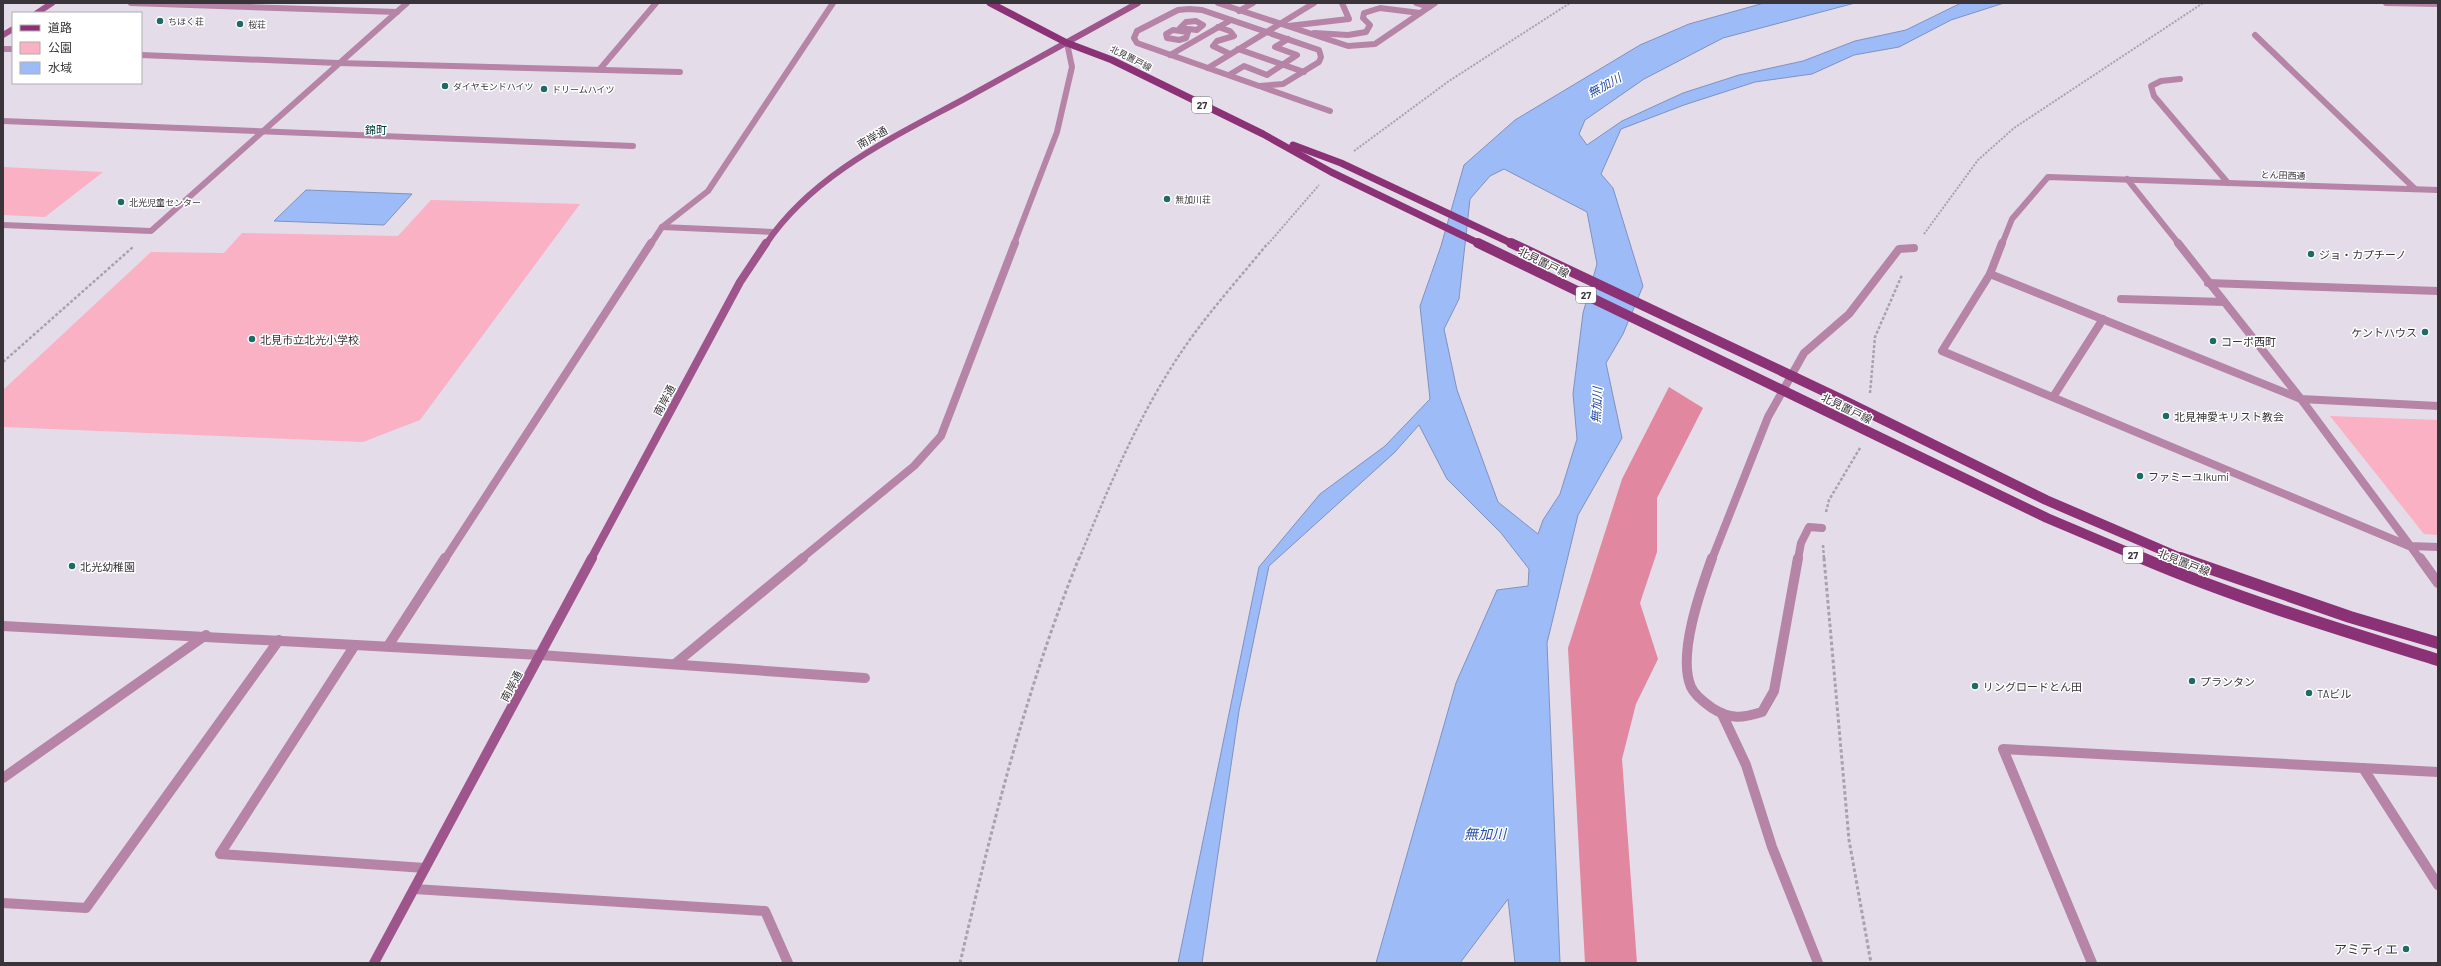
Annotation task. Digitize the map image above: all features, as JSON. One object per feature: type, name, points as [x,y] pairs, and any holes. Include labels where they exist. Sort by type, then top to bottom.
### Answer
[{"type":"main road","points":[[38,12],[52,3]]},
{"type":"main road","name":"北見置戸線","points":[[990,3],[1067,43],[1112,60],[1141,76],[1263,134],[1331,172],[2047,518],[2177,573],[2331,627],[2438,660]]},
{"type":"main road","name":"南岸通","points":[[374,963],[740,282],[774,232],[818,188],[865,153],[1138,3]]},
{"type":"main road","points":[[3,35],[12,30]]},
{"type":"main road","name":"北見置戸線","points":[[1263,134],[1341,163],[1868,412],[2046,500],[2187,561],[2350,617],[2438,643]]},
{"type":"street","points":[[131,3],[397,12]]},
{"type":"street","points":[[3,225],[151,231],[407,3]]},
{"type":"street","points":[[600,69],[656,3]]},
{"type":"street","points":[[388,646],[662,226],[708,191],[833,3]]},
{"type":"street","points":[[1218,3],[1348,46],[1375,44],[1432,4]]},
{"type":"street","points":[[1239,11],[1253,3]]},
{"type":"street","points":[[1208,68],[1266,32],[1282,25],[1314,3]]},
{"type":"street","points":[[1282,25],[1349,19],[1342,3]]},
{"type":"street","points":[[1416,3],[1432,4]]},
{"type":"street","points":[[2386,3],[2438,4]]},
{"type":"street","points":[[1259,86],[1283,84],[1304,72],[1319,62],[1321,57],[1319,50],[1202,10],[1189,9],[1178,10],[1168,18],[1137,31],[1134,38],[1137,43],[1229,75],[1259,86],[1330,111]]},
{"type":"street","points":[[1303,32],[1348,35],[1366,32],[1370,26],[1363,18],[1364,14],[1372,9],[1420,13]]},
{"type":"street","points":[[1170,55],[1231,20]]},
{"type":"street","points":[[1170,39],[1166,34],[1168,31],[1197,30],[1203,27],[1201,23],[1196,21],[1183,23],[1177,21]]},
{"type":"street","points":[[1165,42],[1170,39],[1186,38],[1189,34],[1180,28],[1183,23]]},
{"type":"street","points":[[1218,27],[1230,31],[1234,36],[1217,41],[1213,46],[1230,54]]},
{"type":"street","points":[[2254,35],[2415,189]]},
{"type":"street","points":[[1229,75],[1244,66],[1267,75],[1297,55],[1275,48],[1288,39]]},
{"type":"street","points":[[676,663],[914,466],[941,436],[1057,132],[1072,67],[1067,43]]},
{"type":"street","points":[[1154,49],[1160,46]]},
{"type":"street","points":[[1238,49],[1304,72]]},
{"type":"street","points":[[142,55],[338,63],[680,72]]},
{"type":"street","points":[[2180,79],[2161,81],[2152,86],[2154,96],[2228,183]]},
{"type":"street","points":[[3,121],[633,146]]},
{"type":"street","name":"とん田西通","points":[[1990,274],[2012,219],[2048,177],[2438,190]]},
{"type":"street","points":[[2127,180],[2301,399],[2438,583]]},
{"type":"street","points":[[662,226],[774,232]]},
{"type":"street","points":[[1822,528],[1809,527],[1801,543],[1774,691],[1762,712],[1742,718],[1722,714],[1704,703],[1691,687],[1687,668],[1692,616],[1715,550],[1768,417],[1804,353],[1849,314],[1899,249],[1914,248]]},
{"type":"street","points":[[2438,406],[2301,399],[1990,274],[1942,351],[2409,546],[2438,547]]},
{"type":"street","points":[[2208,283],[2438,291]]},
{"type":"street","points":[[2121,299],[2224,302]]},
{"type":"street","points":[[2053,397],[2103,319]]},
{"type":"street","points":[[3,626],[540,654],[864,678]]},
{"type":"street","points":[[3,778],[206,636]]},
{"type":"street","points":[[3,903],[86,908],[279,640]]},
{"type":"street","points":[[355,645],[220,854],[425,868]]},
{"type":"street","points":[[1722,714],[1746,765],[1772,847],[1818,963]]},
{"type":"street","points":[[2092,963],[2003,749],[2438,772]]},
{"type":"street","points":[[2363,768],[2438,885]]},
{"type":"street","points":[[414,889],[765,911],[788,963]]},
{"type":"path","points":[[1341,163],[1389,123],[1449,81],[1570,3]]},
{"type":"path","points":[[1868,412],[1875,337],[1914,248],[1978,160],[2014,128],[2203,3]]},
{"type":"path","points":[[960,963],[979,879],[1022,719],[1081,551],[1126,452],[1175,362],[1255,258],[1331,172]]},
{"type":"path","points":[[3,362],[151,231]]},
{"type":"path","points":[[1866,431],[1859,452],[1829,500],[1822,528],[1832,668],[1849,840],[1871,963]]},
{"type":"green space","points":[[3,167],[103,172],[45,217],[3,215]]},
{"type":"green space","name":"北見市立北光小学校","points":[[431,200],[580,204],[420,420],[363,442],[3,427],[3,390],[151,252],[224,253],[242,233],[398,236]]},
{"type":"green space","points":[[2330,416],[2438,420],[2438,535],[2424,534]]},
{"type":"shaded area","points":[[1669,387],[1703,408],[1657,498],[1657,552],[1640,603],[1658,659],[1636,704],[1622,759],[1637,963],[1585,963],[1568,648],[1622,479]]},
{"type":"water","name":"無加川","points":[[1764,3],[1855,3],[1723,38],[1644,79],[1585,120],[1579,134],[1587,145],[1622,121],[1683,93],[1739,75],[1803,61],[1855,41],[1906,30],[1961,3],[2004,3],[1951,20],[1899,47],[1854,55],[1812,74],[1755,82],[1684,105],[1621,129],[1601,174],[1613,188],[1643,286],[1623,334],[1606,363],[1622,438],[1578,515],[1547,643],[1560,963],[1515,963],[1508,899],[1460,963],[1376,963],[1456,683],[1497,590],[1528,586],[1529,569],[1501,533],[1447,479],[1419,425],[1394,453],[1269,566],[1239,711],[1202,963],[1178,963],[1259,567],[1320,494],[1385,446],[1430,399],[1420,306],[1441,246],[1464,165],[1515,120],[1640,45],[1689,24]],"holes":[[[1504,169],[1587,212],[1597,264],[1583,313],[1573,394],[1577,439],[1560,494],[1543,520],[1538,534],[1498,502],[1457,390],[1444,329],[1459,299],[1470,199],[1490,176]]]},
{"type":"water","points":[[306,190],[412,194],[384,225],[274,221]]},
{"type":"place","name":"ちほく荘","points":[[160,21]]},
{"type":"place","name":"桜荘","points":[[240,24]]},
{"type":"place","name":"ダイヤモンドハイツ","points":[[445,86]]},
{"type":"place","name":"ドリームハイツ","points":[[544,89]]},
{"type":"place","name":"無加川荘","points":[[1167,199]]},
{"type":"place","name":"北光児童センター","points":[[121,202]]},
{"type":"place","name":"ジョ・カプチーノ","points":[[2311,254]]},
{"type":"place","name":"ケントハウス","points":[[2425,332]]},
{"type":"place","name":"北見市立北光小学校","points":[[252,339]]},
{"type":"place","name":"コーポ西町","points":[[2213,341]]},
{"type":"place","name":"北見神愛キリスト教会","points":[[2166,416]]},
{"type":"place","name":"ファミーユIkumi","points":[[2140,476]]},
{"type":"place","name":"北光幼稚園","points":[[72,566]]},
{"type":"place","name":"プランタン","points":[[2192,681]]},
{"type":"place","name":"リングロードとん田","points":[[1975,686]]},
{"type":"place","name":"TAビル","points":[[2309,693]]},
{"type":"place","name":"アミティエ","points":[[2406,949]]},
{"type":"district","name":"錦町","points":[[376,129]]}]
